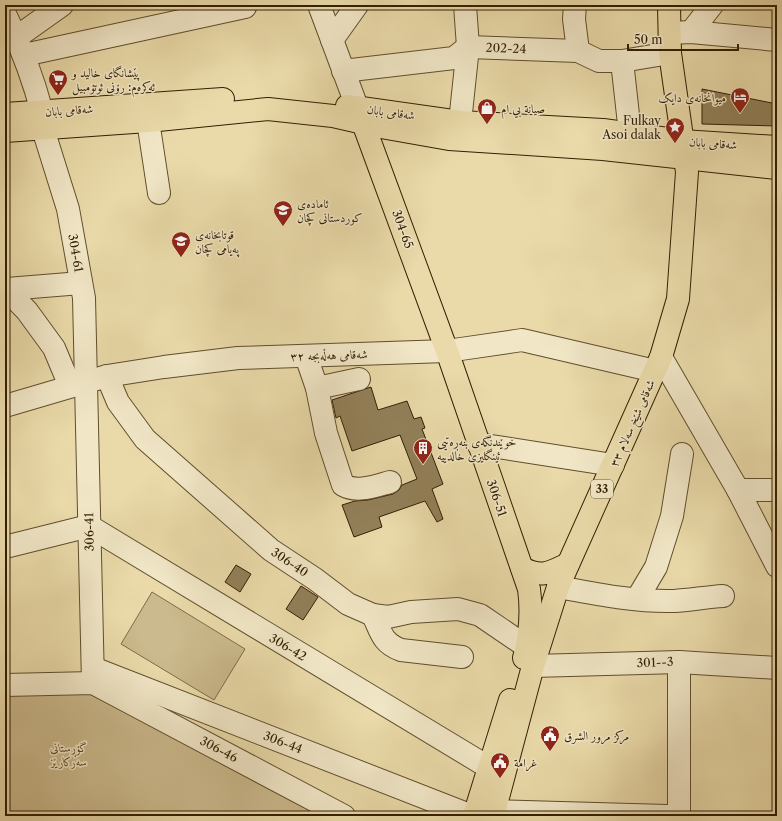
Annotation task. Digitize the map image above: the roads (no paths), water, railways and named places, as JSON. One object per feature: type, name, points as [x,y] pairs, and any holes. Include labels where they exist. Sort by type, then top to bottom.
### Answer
[{"type":"main road","name":"شەقامی شێخ سەلام ٣٣","points":[[483,815],[530,656],[568,564],[658,364],[678,299],[686,184],[677,39],[669,5]]},
{"type":"main road","name":"شەقامی بابان","points":[[5,114],[42,120],[266,96],[360,115],[630,133],[683,150],[777,147]]},
{"type":"main road","points":[[5,131],[42,120],[148,121],[268,109],[333,116],[360,115],[449,139],[603,150],[683,150],[777,168]]},
{"type":"main road","name":"304-65","points":[[360,115],[447,351]]},
{"type":"main road","name":"306-51","points":[[447,351],[529,589],[531,605],[530,656]]},
{"type":"main road","points":[[522,568],[534,574],[549,573],[568,564]]},
{"type":"main road","name":"شەقامی شێخ سەلام ٣٣","points":[[483,815],[488,767],[509,728]]},
{"type":"street","points":[[20,46],[62,5]]},
{"type":"street","points":[[319,5],[360,115]]},
{"type":"street","points":[[332,40],[357,5]]},
{"type":"street","points":[[460,122],[468,47],[465,5]]},
{"type":"street","points":[[575,5],[574,19],[578,51]]},
{"type":"street","points":[[677,39],[712,5]]},
{"type":"street","points":[[20,46],[245,7]]},
{"type":"street","name":"304-61","points":[[5,14],[20,46],[36,88],[42,120],[68,209],[84,298],[78,384]]},
{"type":"street","name":"202-24","points":[[468,47],[578,51],[599,61],[622,61],[677,39],[777,40]]},
{"type":"street","points":[[343,71],[454,58],[468,47]]},
{"type":"street","points":[[622,61],[630,133]]},
{"type":"street","points":[[148,121],[159,192]]},
{"type":"street","points":[[6,288],[81,283]]},
{"type":"street","points":[[6,288],[28,311],[78,384]]},
{"type":"street","name":"شەقامی هەڵەبجە ٣٢","points":[[5,406],[107,376],[238,358],[447,351],[522,340],[658,364]]},
{"type":"street","points":[[306,356],[317,388],[326,433],[343,485],[350,489],[372,487],[390,482]]},
{"type":"street","points":[[658,364],[738,490],[777,566]]},
{"type":"street","name":"306-40","points":[[107,376],[118,402],[145,439],[179,471],[271,550],[315,579],[348,604],[373,615],[388,618],[411,612],[458,609],[480,615],[530,656]]},
{"type":"street","points":[[317,388],[359,379]]},
{"type":"street","name":"306-41","points":[[78,384],[89,526],[93,676]]},
{"type":"street","points":[[478,444],[613,465]]},
{"type":"street","points":[[637,599],[656,567],[672,516],[682,454]]},
{"type":"street","points":[[738,490],[777,490]]},
{"type":"street","points":[[5,547],[89,526]]},
{"type":"street","name":"306-42","points":[[89,526],[488,767]]},
{"type":"street","points":[[558,587],[607,597],[673,601],[723,596]]},
{"type":"street","points":[[373,615],[385,641],[391,647],[401,650],[462,657]]},
{"type":"street","name":"301--3","points":[[530,656],[679,662],[777,668]]},
{"type":"street","points":[[679,662],[679,816]]},
{"type":"street","points":[[5,685],[93,676]]},
{"type":"street","name":"306-44","points":[[93,676],[483,815],[667,816]]},
{"type":"street","name":"306-46","points":[[93,676],[344,816]]},
{"type":"place","name":"پێشانگای خالید و ئەکرەم: رۆنی ئوتۆمبیل","points":[[58,96]]},
{"type":"place","name":"میوانخانەی دایک","points":[[740,114]]},
{"type":"place","name":"صيانة بي ام","points":[[487,125]]},
{"type":"place","name":"Fulkay Asoi dalak","points":[[675,144]]},
{"type":"place","name":"ئامادەی کوردستانی کچان","points":[[283,227]]},
{"type":"place","name":"قوتابخانەی پەیامی کچان","points":[[181,258]]},
{"type":"place","name":"خوێندنگەی بنەڕەتیی ئینگلیزی خالدییە","points":[[423,465]]},
{"type":"place","name":"مرکز مرور الشرق","points":[[550,752]]},
{"type":"place","name":"غرامة","points":[[500,779]]},
{"type":"park label","name":"گۆڕستانی سەرکارێز","points":[[69,754]]}]
